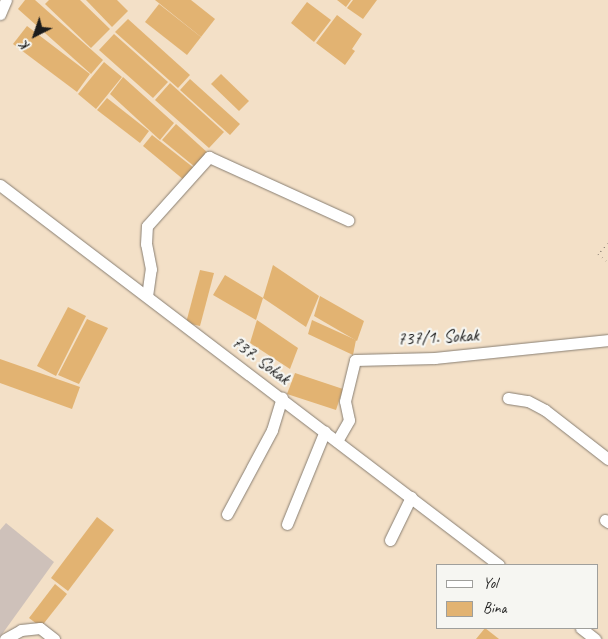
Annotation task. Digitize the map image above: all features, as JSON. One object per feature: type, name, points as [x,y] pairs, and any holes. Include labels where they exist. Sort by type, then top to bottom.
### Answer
[{"type":"street","points":[[0,14],[6,0]]},
{"type":"street","points":[[147,296],[151,269],[146,244],[147,226],[209,157],[348,220]]},
{"type":"street","name":"737. Sokak","points":[[0,186],[499,564]]},
{"type":"street","name":"737/1. Sokak","points":[[337,440],[349,420],[345,402],[355,360],[435,358],[608,340]]},
{"type":"street","points":[[227,514],[272,430],[282,398]]},
{"type":"street","points":[[508,398],[528,401],[545,410],[608,460]]},
{"type":"street","points":[[287,524],[325,431]]},
{"type":"street","points":[[390,540],[411,498]]},
{"type":"street","points":[[5,639],[21,630],[40,628],[54,639]]},
{"type":"street","points":[[582,629],[595,639]]},
{"type":"path","points":[[608,244],[598,254],[608,262]]},
{"type":"shaded area","points":[[6,523],[54,562],[0,637],[0,530]]},
{"type":"building","points":[[25,0],[35,0],[103,60],[91,74],[18,9]]},
{"type":"building","points":[[49,0],[80,0],[110,29],[91,48],[45,4]]},
{"type":"building","points":[[86,0],[117,0],[128,11],[112,27]]},
{"type":"building","points":[[155,0],[191,0],[215,19],[201,37]]},
{"type":"building","points":[[337,0],[351,0],[346,7]]},
{"type":"building","points":[[353,0],[377,0],[363,19],[347,8]]},
{"type":"building","points":[[307,2],[331,20],[314,42],[291,23]]},
{"type":"building","points":[[159,4],[201,37],[187,55],[145,22]]},
{"type":"building","points":[[337,15],[362,34],[352,49],[355,51],[345,65],[316,43]]},
{"type":"building","points":[[128,19],[190,75],[178,88],[115,32]]},
{"type":"building","points":[[27,26],[90,74],[77,92],[13,44]]},
{"type":"building","points":[[114,34],[168,82],[153,98],[99,50]]},
{"type":"building","points":[[104,62],[122,77],[96,109],[78,94]]},
{"type":"building","points":[[221,74],[249,101],[239,111],[211,84]]},
{"type":"building","points":[[123,77],[174,123],[160,140],[110,94]]},
{"type":"building","points":[[190,79],[240,124],[230,135],[180,90]]},
{"type":"building","points":[[170,83],[224,132],[209,148],[155,100]]},
{"type":"building","points":[[107,98],[149,131],[140,143],[97,110]]},
{"type":"building","points":[[176,124],[208,153],[195,167],[162,140]]},
{"type":"building","points":[[152,135],[194,168],[184,180],[143,146]]},
{"type":"building","points":[[273,265],[319,296],[306,327],[263,298]]},
{"type":"building","points":[[200,270],[214,273],[200,326],[186,323]]},
{"type":"building","points":[[225,275],[263,298],[256,320],[213,295]]},
{"type":"building","points":[[320,296],[364,321],[357,341],[314,316]]},
{"type":"building","points":[[68,307],[86,316],[56,376],[37,366]]},
{"type":"building","points":[[87,319],[108,328],[79,384],[58,375]]},
{"type":"building","points":[[257,320],[298,348],[290,369],[250,343]]},
{"type":"building","points":[[312,320],[356,340],[353,355],[308,334]]},
{"type":"building","points":[[0,359],[80,387],[72,409],[0,383]]},
{"type":"building","points":[[295,373],[343,389],[336,410],[287,394]]},
{"type":"building","points":[[97,517],[114,530],[68,591],[51,578]]},
{"type":"building","points":[[55,584],[67,594],[41,627],[29,618]]},
{"type":"building","points":[[486,629],[499,639],[476,639]]}]
